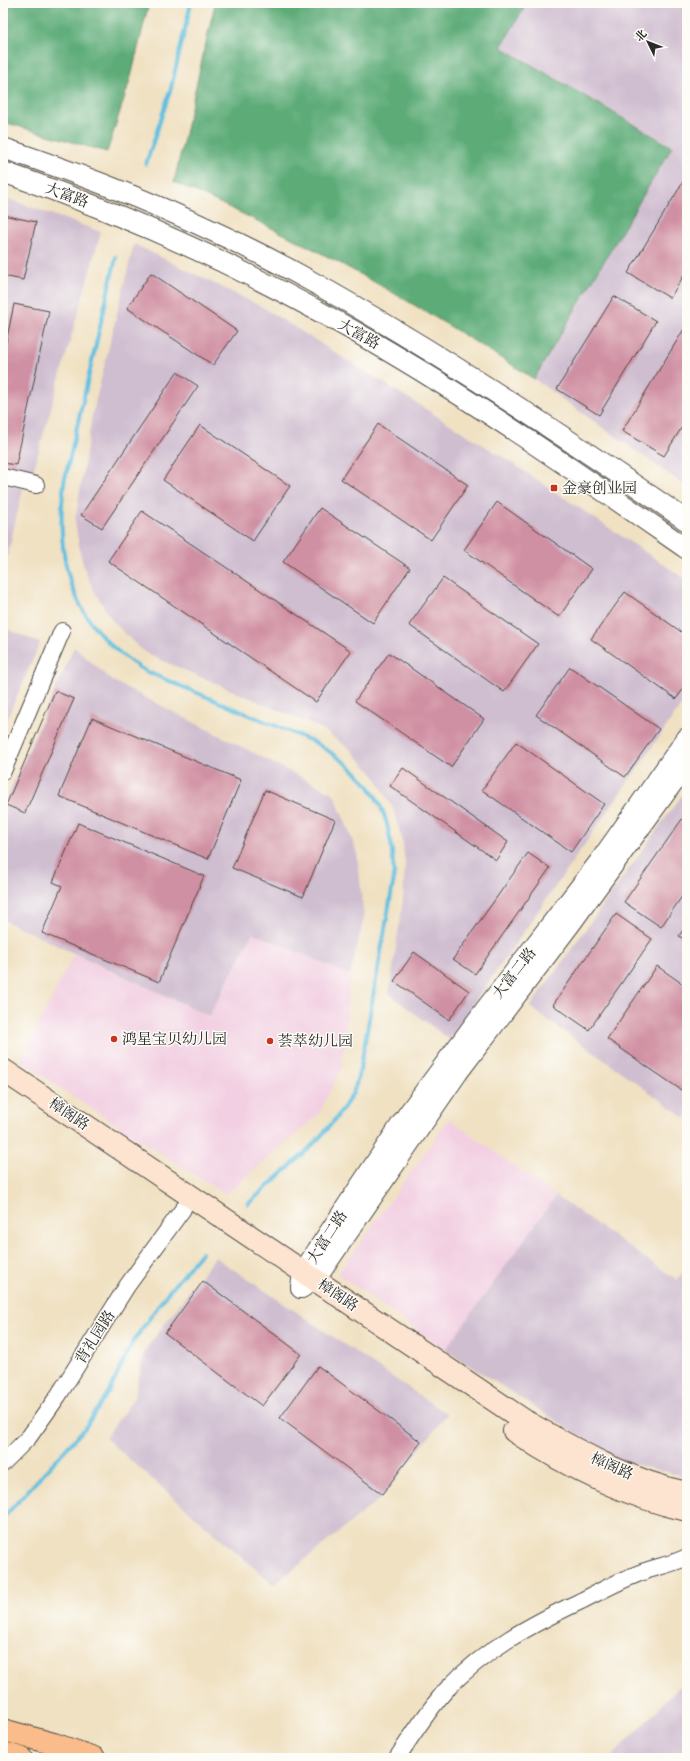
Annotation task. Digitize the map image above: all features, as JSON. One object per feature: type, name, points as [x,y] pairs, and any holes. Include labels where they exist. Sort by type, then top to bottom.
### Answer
[{"type":"highway","points":[[3,1730],[54,1744],[94,1758]]},
{"type":"highway","points":[[3,1753],[21,1758]]},
{"type":"main road","name":"樟阁路","points":[[3,1070],[307,1280],[509,1428],[560,1460],[600,1480],[636,1494],[687,1510]]},
{"type":"main road","name":"樟阁路","points":[[3,1088],[183,1209],[307,1280],[525,1421],[561,1442],[641,1480],[687,1493]]},
{"type":"street","name":"大富路","points":[[3,148],[138,198],[216,233],[308,280],[487,387],[575,443],[687,521]]},
{"type":"street","name":"大富路","points":[[3,172],[129,219],[205,253],[298,300],[388,350],[467,399],[687,549]]},
{"type":"street","points":[[3,478],[36,485]]},
{"type":"street","points":[[3,771],[62,631]]},
{"type":"street","name":"大富二路","points":[[307,1280],[408,1114],[485,1010],[600,861],[687,738]]},
{"type":"street","name":"大富二路","points":[[307,1280],[458,1072],[571,924],[687,763]]},
{"type":"street","name":"背礼园路","points":[[3,1463],[29,1437],[58,1396],[127,1286],[183,1209]]},
{"type":"street","points":[[397,1758],[424,1718],[447,1690],[472,1666],[500,1644],[536,1623],[637,1574],[672,1565],[687,1557]]},
{"type":"shaded area","points":[[527,3],[687,3],[687,487],[534,379],[672,147],[501,47]]},
{"type":"shaded area","points":[[3,197],[101,232],[32,475],[3,468]]},
{"type":"shaded area","points":[[134,244],[262,307],[509,461],[687,580],[687,697],[449,1039],[389,994],[403,900],[405,863],[403,844],[393,809],[375,776],[350,749],[320,728],[149,655],[135,644],[111,619],[93,589],[86,573],[81,557],[75,522],[92,416]]},
{"type":"shaded area","points":[[3,484],[23,488],[3,576]]},
{"type":"shaded area","points":[[3,627],[40,643],[3,728]]},
{"type":"shaded area","points":[[74,647],[113,681],[334,794],[357,852],[364,918],[350,975],[253,933],[209,1016],[3,920],[3,806]]},
{"type":"shaded area","points":[[687,788],[687,1119],[530,1007]]},
{"type":"shaded area","name":"荟萃幼儿园","points":[[253,933],[350,975],[342,1067],[319,1114],[226,1194],[142,1142],[20,1061],[74,954],[209,1016]]},
{"type":"shaded area","points":[[449,1119],[556,1196],[445,1350],[338,1274]]},
{"type":"shaded area","points":[[556,1196],[677,1280],[687,1267],[687,1477],[618,1460],[445,1350]]},
{"type":"shaded area","points":[[215,1257],[447,1414],[382,1497],[274,1585],[105,1438],[134,1398],[145,1350]]},
{"type":"shaded area","points":[[687,1679],[687,1758],[611,1758]]},
{"type":"green space","points":[[3,3],[149,3],[131,77],[107,152],[3,122]]},
{"type":"green space","points":[[215,3],[527,3],[501,47],[672,147],[534,379],[447,324],[358,273],[267,226],[174,182]]},
{"type":"building","points":[[686,177],[687,270],[670,298],[628,273]]},
{"type":"building","points":[[3,215],[36,222],[23,280],[3,276]]},
{"type":"building","points":[[151,273],[237,331],[213,365],[127,308]]},
{"type":"building","points":[[614,296],[656,321],[599,415],[557,389]]},
{"type":"building","points":[[14,304],[49,311],[16,465],[3,463],[3,357]]},
{"type":"building","points":[[684,329],[687,331],[687,419],[664,456],[622,431]]},
{"type":"building","points":[[177,372],[198,386],[102,528],[81,515]]},
{"type":"building","points":[[378,424],[468,485],[431,540],[341,479]]},
{"type":"building","points":[[200,425],[290,486],[253,541],[163,480]]},
{"type":"building","points":[[497,502],[592,569],[559,617],[464,550]]},
{"type":"building","points":[[320,508],[410,568],[373,623],[283,562]]},
{"type":"building","points":[[142,511],[351,651],[316,702],[108,561]]},
{"type":"building","points":[[443,578],[538,644],[504,692],[409,625]]},
{"type":"building","points":[[625,592],[687,636],[687,684],[676,699],[591,639]]},
{"type":"building","points":[[389,653],[484,719],[451,767],[355,701]]},
{"type":"building","points":[[570,667],[659,729],[625,777],[536,715]]},
{"type":"building","points":[[55,691],[74,699],[25,813],[6,805]]},
{"type":"building","points":[[92,718],[241,780],[208,859],[59,796]]},
{"type":"building","points":[[516,742],[604,804],[571,852],[482,790]]},
{"type":"building","points":[[403,768],[508,842],[496,860],[390,786]]},
{"type":"building","points":[[265,790],[335,820],[303,897],[232,868]]},
{"type":"building","points":[[687,812],[687,889],[661,927],[624,902]]},
{"type":"building","points":[[78,823],[204,876],[159,982],[42,933],[62,886],[53,882]]},
{"type":"building","points":[[528,853],[550,868],[475,974],[453,959]]},
{"type":"building","points":[[616,914],[652,939],[589,1030],[553,1005]]},
{"type":"building","points":[[687,924],[687,941],[679,936]]},
{"type":"building","points":[[414,952],[469,991],[449,1020],[394,981]]},
{"type":"building","points":[[657,966],[687,987],[687,1094],[607,1039]]},
{"type":"building","points":[[203,1281],[301,1354],[262,1406],[165,1333]]},
{"type":"building","points":[[318,1366],[421,1442],[382,1494],[280,1418]]},
{"type":"waterway","points":[[146,164],[171,88],[191,3]]},
{"type":"waterway","points":[[116,257],[64,483],[62,540],[66,566],[74,591],[85,614],[101,634],[120,654],[145,671],[314,742],[352,768],[376,797],[389,832],[392,853],[394,878],[360,1070],[354,1090],[341,1112],[304,1154],[248,1204]]},
{"type":"waterway","points":[[3,1518],[85,1428],[111,1388],[132,1343],[166,1295],[201,1253]]},
{"type":"place","name":"金豪创业园","points":[[554,488]]},
{"type":"place","name":"鸿星宝贝幼儿园","points":[[114,1039]]},
{"type":"place","name":"荟萃幼儿园","points":[[270,1041]]}]
